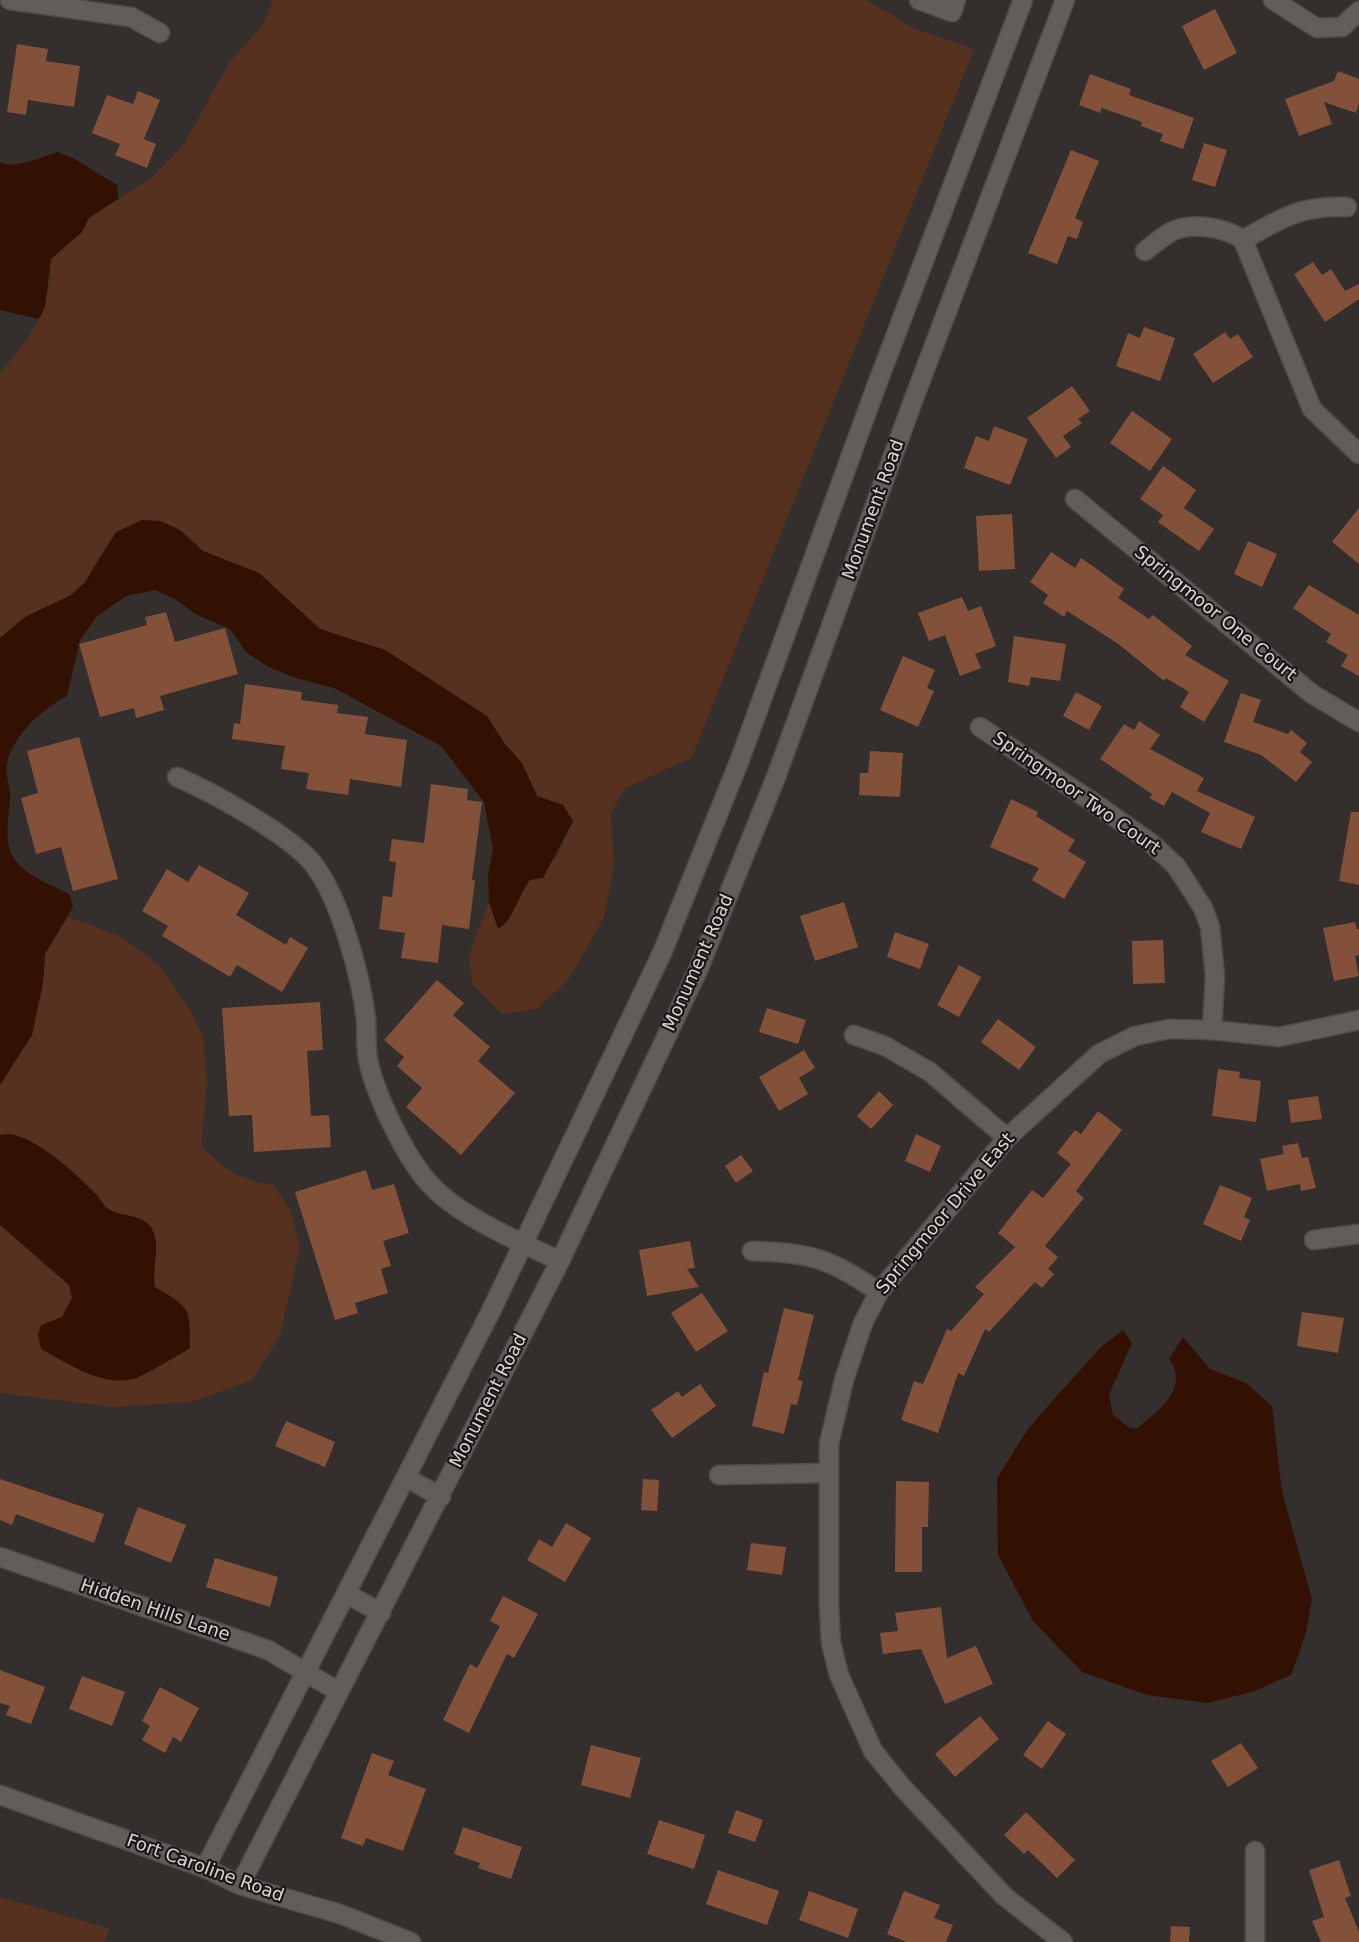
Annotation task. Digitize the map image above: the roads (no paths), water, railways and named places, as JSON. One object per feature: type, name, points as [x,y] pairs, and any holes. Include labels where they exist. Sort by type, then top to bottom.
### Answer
[{"type":"street","points":[[10,0],[131,17],[160,33]]},
{"type":"street","points":[[919,0],[952,12],[956,0]]},
{"type":"street","name":"Monument Road","points":[[205,1868],[407,1478],[524,1243],[662,953],[706,847],[1023,0]]},
{"type":"street","name":"Monument Road","points":[[240,1885],[441,1497],[560,1261],[698,970],[742,862],[1065,0]]},
{"type":"street","points":[[1273,0],[1317,28],[1342,27],[1359,10]]},
{"type":"street","points":[[1243,240],[1295,211],[1322,206],[1347,207]]},
{"type":"street","points":[[1145,251],[1171,231],[1198,227],[1222,230],[1243,240],[1312,409],[1359,454]]},
{"type":"street","name":"Springmoor One Court","points":[[1075,499],[1312,694],[1359,722]]},
{"type":"street","name":"Springmoor Two Court","points":[[980,727],[1103,809],[1150,843],[1176,866],[1203,908],[1210,927],[1215,976],[1212,1030]]},
{"type":"street","points":[[177,777],[282,836],[299,848],[314,864],[339,911],[345,933],[366,1018],[368,1063],[412,1162],[428,1183],[448,1201],[560,1261]]},
{"type":"street","name":"Springmoor Drive East","points":[[1063,1942],[1004,1896],[903,1788],[873,1751],[839,1675],[831,1643],[829,1444],[844,1380],[863,1323],[879,1293],[1007,1138],[1099,1054],[1135,1036],[1169,1029],[1212,1030],[1279,1037],[1359,1020]]},
{"type":"street","points":[[854,1035],[885,1046],[930,1072],[1007,1138]]},
{"type":"street","points":[[1314,1240],[1359,1234]]},
{"type":"street","points":[[752,1251],[791,1252],[832,1263],[879,1293]]},
{"type":"street","points":[[719,1475],[829,1473]]},
{"type":"street","points":[[407,1478],[441,1497]]},
{"type":"street","name":"Hidden Hills Lane","points":[[0,1557],[268,1650],[339,1692]]},
{"type":"street","points":[[347,1594],[381,1613]]},
{"type":"street","name":"Fort Caroline Road","points":[[0,1795],[205,1868],[240,1885],[340,1914],[411,1942]]},
{"type":"street","points":[[1255,1851],[1255,1942]]}]
